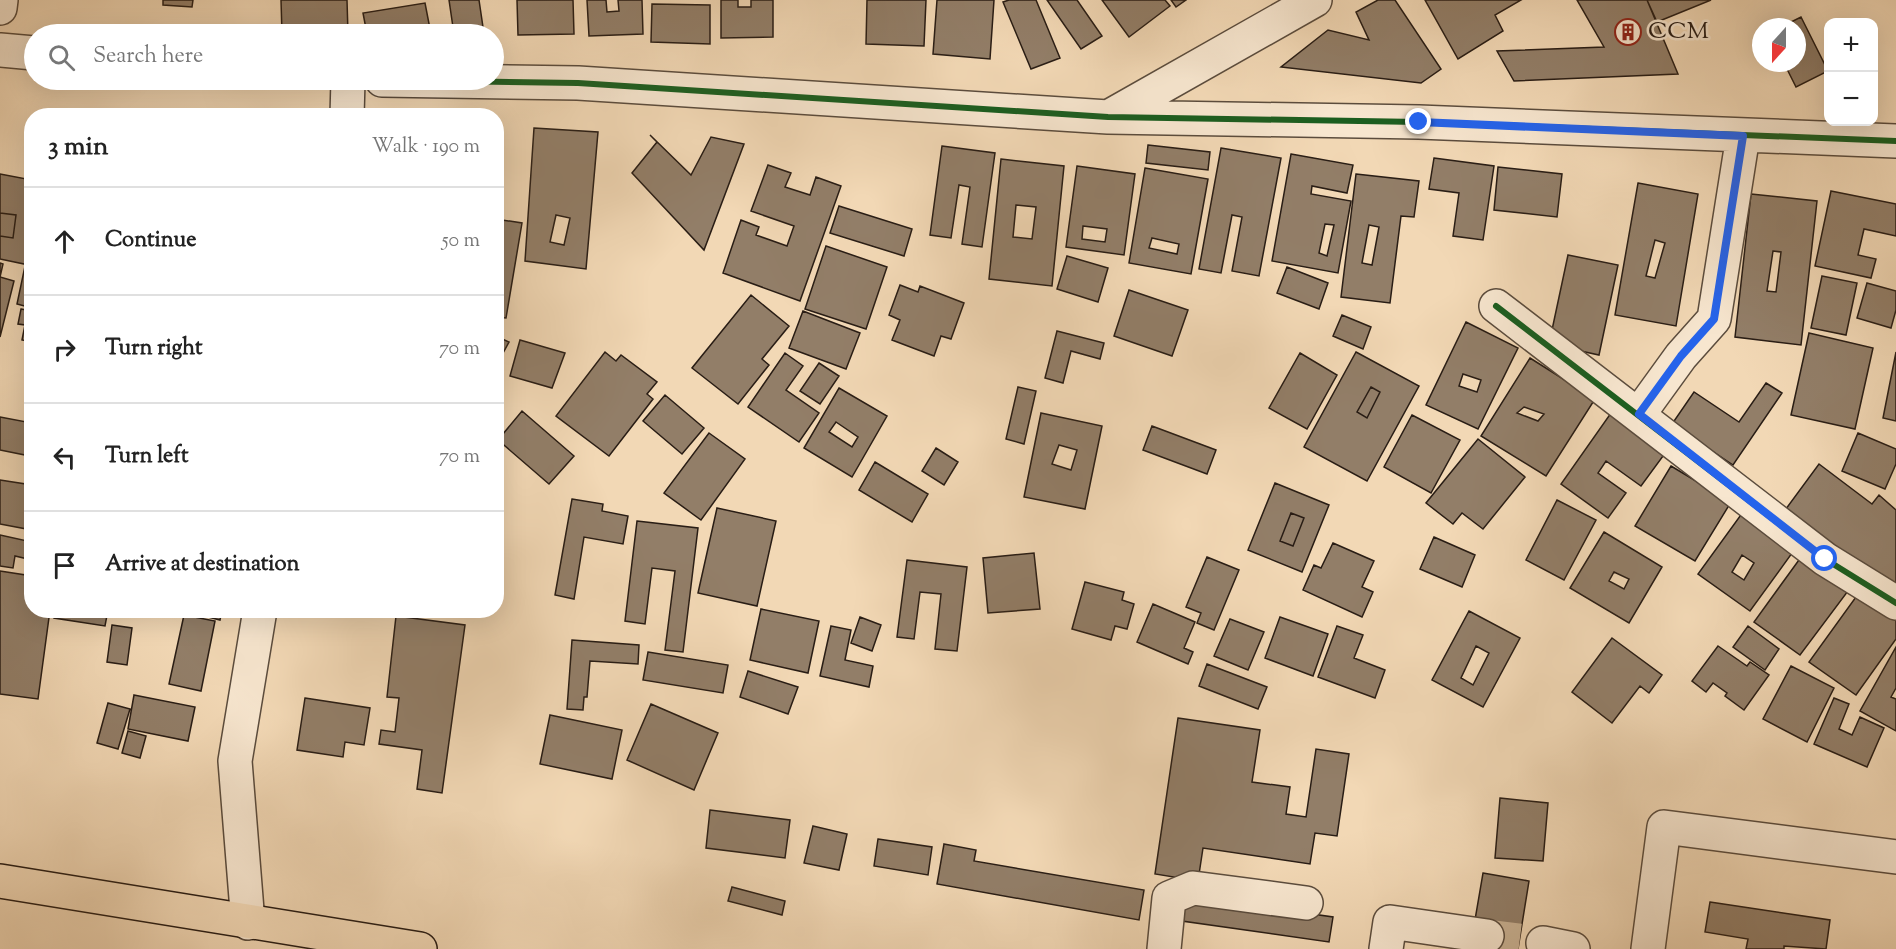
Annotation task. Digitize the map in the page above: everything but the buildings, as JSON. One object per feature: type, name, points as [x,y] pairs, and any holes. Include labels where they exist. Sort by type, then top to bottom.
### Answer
[{"type":"highway","points":[[0,882],[420,949]]},
{"type":"street","points":[[0,8],[1,0]]},
{"type":"street","points":[[1108,117],[1315,0]]},
{"type":"street","points":[[0,50],[24,52]]},
{"type":"street","points":[[504,82],[578,83],[1108,117],[1419,122],[1896,141]]},
{"type":"street","points":[[347,108],[348,90]]},
{"type":"street","points":[[1639,414],[1681,356],[1714,319],[1743,136]]},
{"type":"street","points":[[1496,306],[1825,559],[1896,603]]},
{"type":"street","points":[[248,923],[235,761],[259,618]]},
{"type":"street","points":[[1648,949],[1664,827],[1896,857]]},
{"type":"street","points":[[1164,949],[1169,898],[1193,888],[1306,903]]},
{"type":"street","points":[[1386,949],[1390,922],[1487,936]]},
{"type":"tunnel","points":[[1487,936],[1543,943]]},
{"type":"cycle path","points":[[504,82],[578,83],[1108,117],[1419,122],[1896,141]]},
{"type":"cycle path","points":[[1496,306],[1825,559],[1896,603]]},
{"type":"place","name":"CCM","points":[[1628,32]]},
{"type":"route","points":[[1419,122],[1743,136],[1714,319],[1681,356],[1639,414],[1825,559]]}]
